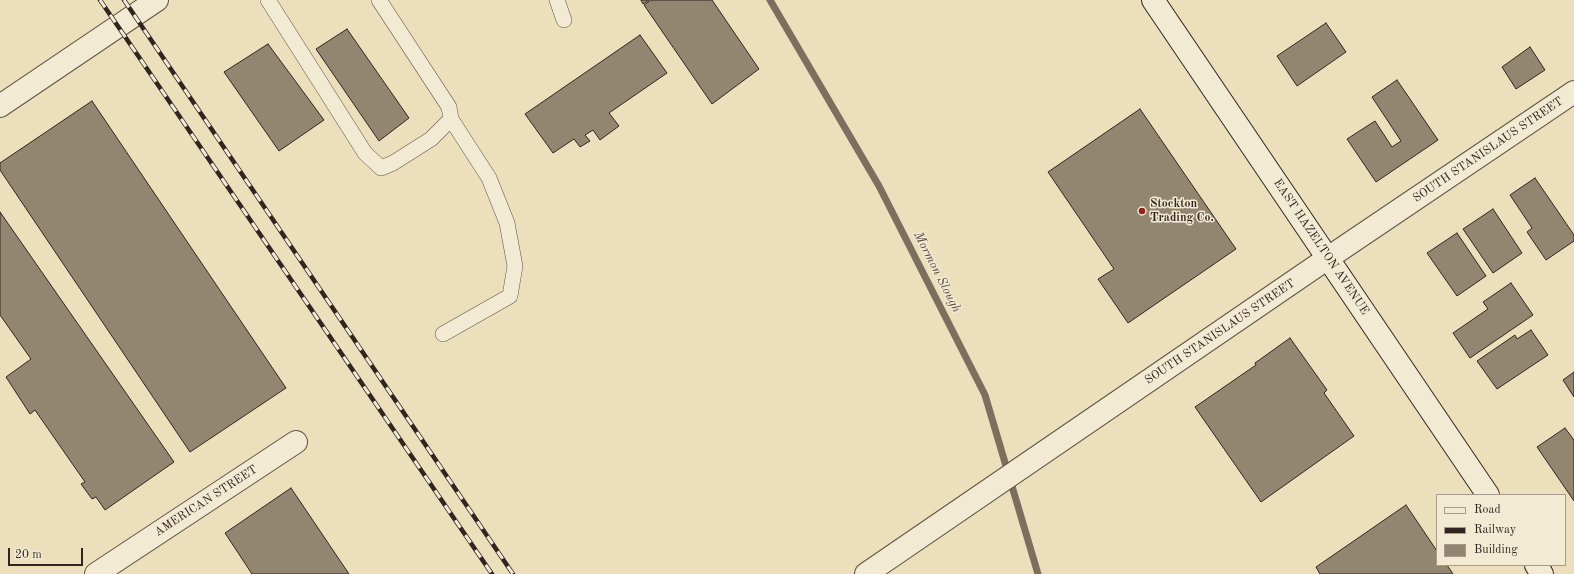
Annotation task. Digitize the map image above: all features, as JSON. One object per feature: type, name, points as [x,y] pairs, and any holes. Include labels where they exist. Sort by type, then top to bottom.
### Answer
[{"type":"street","points":[[0,106],[157,0]]},
{"type":"street","name":"EAST HAZELTON AVENUE","points":[[1153,0],[1487,494]]},
{"type":"street","name":"SOUTH STANISLAUS STREET","points":[[866,574],[1328,258],[1574,92]]},
{"type":"street","name":"AMERICAN STREET","points":[[96,574],[296,442]]},
{"type":"lane","points":[[268,0],[365,153],[381,168],[393,163],[432,139],[451,120]]},
{"type":"lane","points":[[379,0],[449,107],[451,120],[488,178],[507,223],[515,266],[510,296],[442,334]]},
{"type":"lane","points":[[557,0],[564,20]]},
{"type":"building","points":[[641,0],[649,0],[643,4]]},
{"type":"building","points":[[651,0],[712,0],[759,69],[712,104],[644,5]]},
{"type":"building","points":[[1326,23],[1346,52],[1297,86],[1277,56]]},
{"type":"building","points":[[347,29],[409,118],[379,141],[316,49]]},
{"type":"building","points":[[640,35],[667,73],[609,113],[619,126],[600,140],[593,130],[585,135],[590,141],[580,147],[574,139],[553,153],[525,114]]},
{"type":"building","points":[[268,44],[324,120],[279,151],[224,72]]},
{"type":"building","points":[[1530,47],[1545,70],[1516,89],[1502,67]]},
{"type":"building","points":[[1397,80],[1438,140],[1376,182],[1347,139],[1375,121],[1392,147],[1401,141],[1372,97]]},
{"type":"building","points":[[92,101],[286,388],[190,452],[0,170],[0,163]]},
{"type":"building","name":"Stockton Trading Co.","points":[[1140,109],[1236,249],[1128,323],[1098,279],[1114,269],[1048,172]]},
{"type":"building","points":[[1535,178],[1574,235],[1574,241],[1546,260],[1527,232],[1532,228],[1510,195]]},
{"type":"building","points":[[1493,209],[1522,253],[1493,273],[1463,229]]},
{"type":"building","points":[[0,212],[174,462],[105,510],[96,497],[92,499],[81,484],[85,482],[35,410],[30,414],[6,377],[31,359],[0,315]]},
{"type":"building","points":[[1457,233],[1486,276],[1457,296],[1427,253]]},
{"type":"building","points":[[1511,283],[1533,315],[1470,358],[1453,333],[1488,309],[1483,302]]},
{"type":"building","points":[[1531,330],[1548,355],[1497,389],[1477,361],[1515,335],[1517,339]]},
{"type":"building","points":[[1290,338],[1327,390],[1324,393],[1354,436],[1261,502],[1195,407],[1256,365],[1255,363]]},
{"type":"building","points":[[1574,372],[1574,397],[1563,380]]},
{"type":"building","points":[[1565,428],[1574,440],[1574,501],[1537,447]]},
{"type":"building","points":[[291,488],[349,574],[252,574],[225,533]]},
{"type":"building","points":[[1406,505],[1436,550],[1436,566],[1448,566],[1453,574],[1320,574],[1316,567]]},
{"type":"waterway","name":"Mormon Slough","points":[[770,0],[879,186],[985,395],[1038,574]]},
{"type":"railway","points":[[100,0],[492,574]]},
{"type":"railway","points":[[124,0],[513,574]]},
{"type":"place","name":"Stockton Trading Co.","points":[[1142,211]]}]
